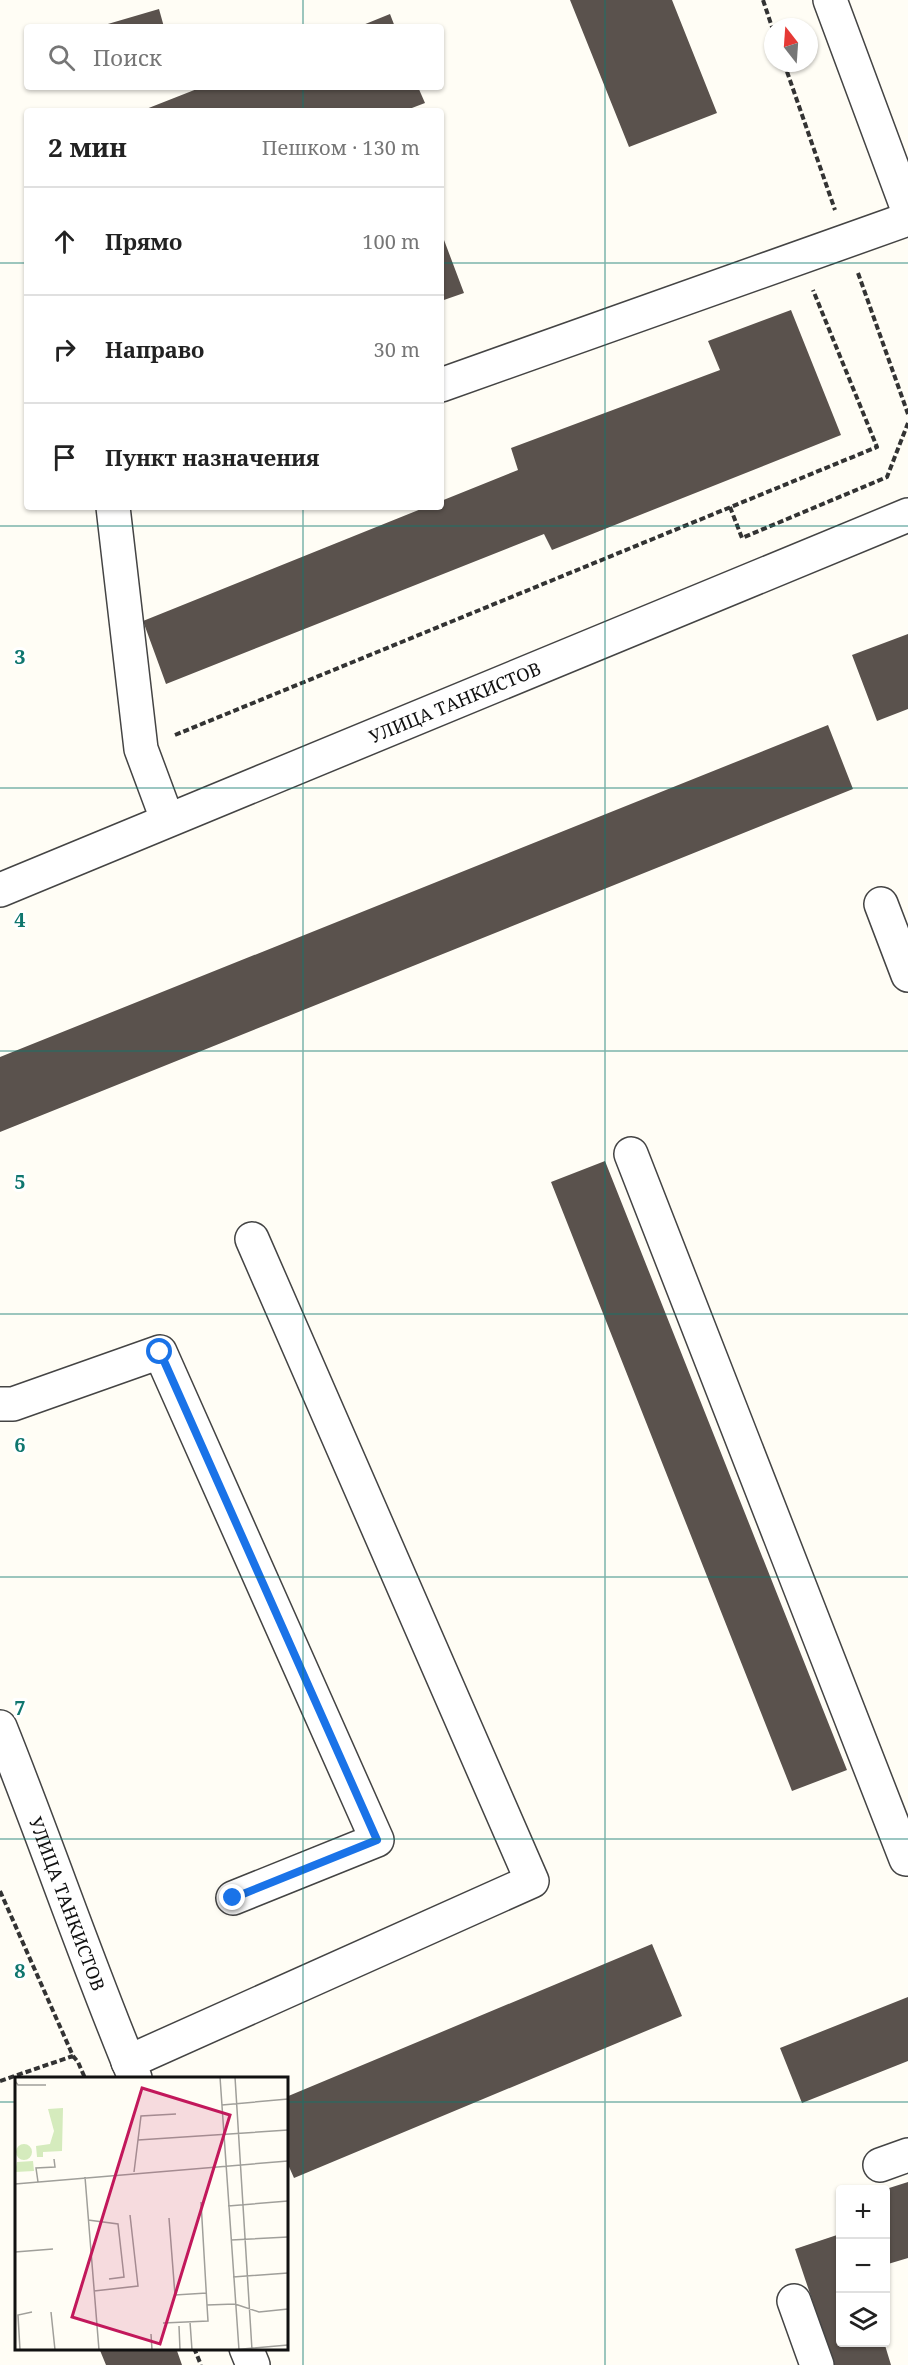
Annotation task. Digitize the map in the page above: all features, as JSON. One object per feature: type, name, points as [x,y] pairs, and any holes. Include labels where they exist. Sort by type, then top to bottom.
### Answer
[{"type":"street","points":[[830,0],[908,210]]},
{"type":"street","points":[[444,384],[908,219]]},
{"type":"street","points":[[113,510],[141,749],[167,819]]},
{"type":"street","name":"УЛИЦА ТАНКИСТОВ","points":[[0,890],[167,819],[908,515]]},
{"type":"street","points":[[881,904],[908,975]]},
{"type":"street","points":[[631,1154],[906,1859],[908,1858]]},
{"type":"street","points":[[132,2070],[531,1881],[252,1239]]},
{"type":"street","points":[[0,1404],[13,1404],[160,1352],[377,1840],[233,1898]]},
{"type":"street","name":"УЛИЦА ТАНКИСТОВ","points":[[0,1728],[132,2070]]},
{"type":"street","points":[[794,2301],[818,2365]]},
{"type":"street","points":[[246,2350],[253,2365]]},
{"type":"path","points":[[763,0],[769,18]]},
{"type":"path","points":[[141,749],[877,447],[800,256]]},
{"type":"path","points":[[730,507],[742,538],[887,477],[908,423]]},
{"type":"path","points":[[0,1891],[84,2077]]},
{"type":"path","points":[[0,2081],[73,2056]]},
{"type":"path","points":[[194,2350],[201,2365]]},
{"type":"building","points":[[570,0],[672,0],[717,113],[629,147]]},
{"type":"building","points":[[159,9],[163,24],[108,24]]},
{"type":"building","points":[[390,14],[394,24],[365,24]]},
{"type":"building","points":[[194,90],[419,90],[425,103],[412,108],[149,108]]},
{"type":"building","points":[[444,240],[464,293],[444,300]]},
{"type":"building","points":[[791,310],[841,435],[552,550],[544,534],[166,684],[143,621],[419,510],[444,510],[444,500],[518,470],[511,448],[720,370],[708,341]]},
{"type":"building","points":[[908,634],[908,709],[877,721],[852,655]]},
{"type":"building","points":[[828,725],[853,789],[0,1132],[0,1057]]},
{"type":"building","points":[[605,1161],[847,1770],[792,1791],[551,1182]]},
{"type":"building","points":[[652,1944],[682,2016],[294,2178],[288,2164],[288,2096]]},
{"type":"building","points":[[908,1997],[908,2061],[802,2103],[780,2048]]},
{"type":"building","points":[[908,2182],[908,2258],[890,2263],[890,2239],[890,2188]]},
{"type":"building","points":[[836,2235],[836,2347],[886,2347],[891,2365],[834,2365],[795,2249]]},
{"type":"building","points":[[100,2350],[177,2350],[182,2365],[106,2365]]},
{"type":"route","points":[[160,1352],[377,1840],[233,1898]]}]
